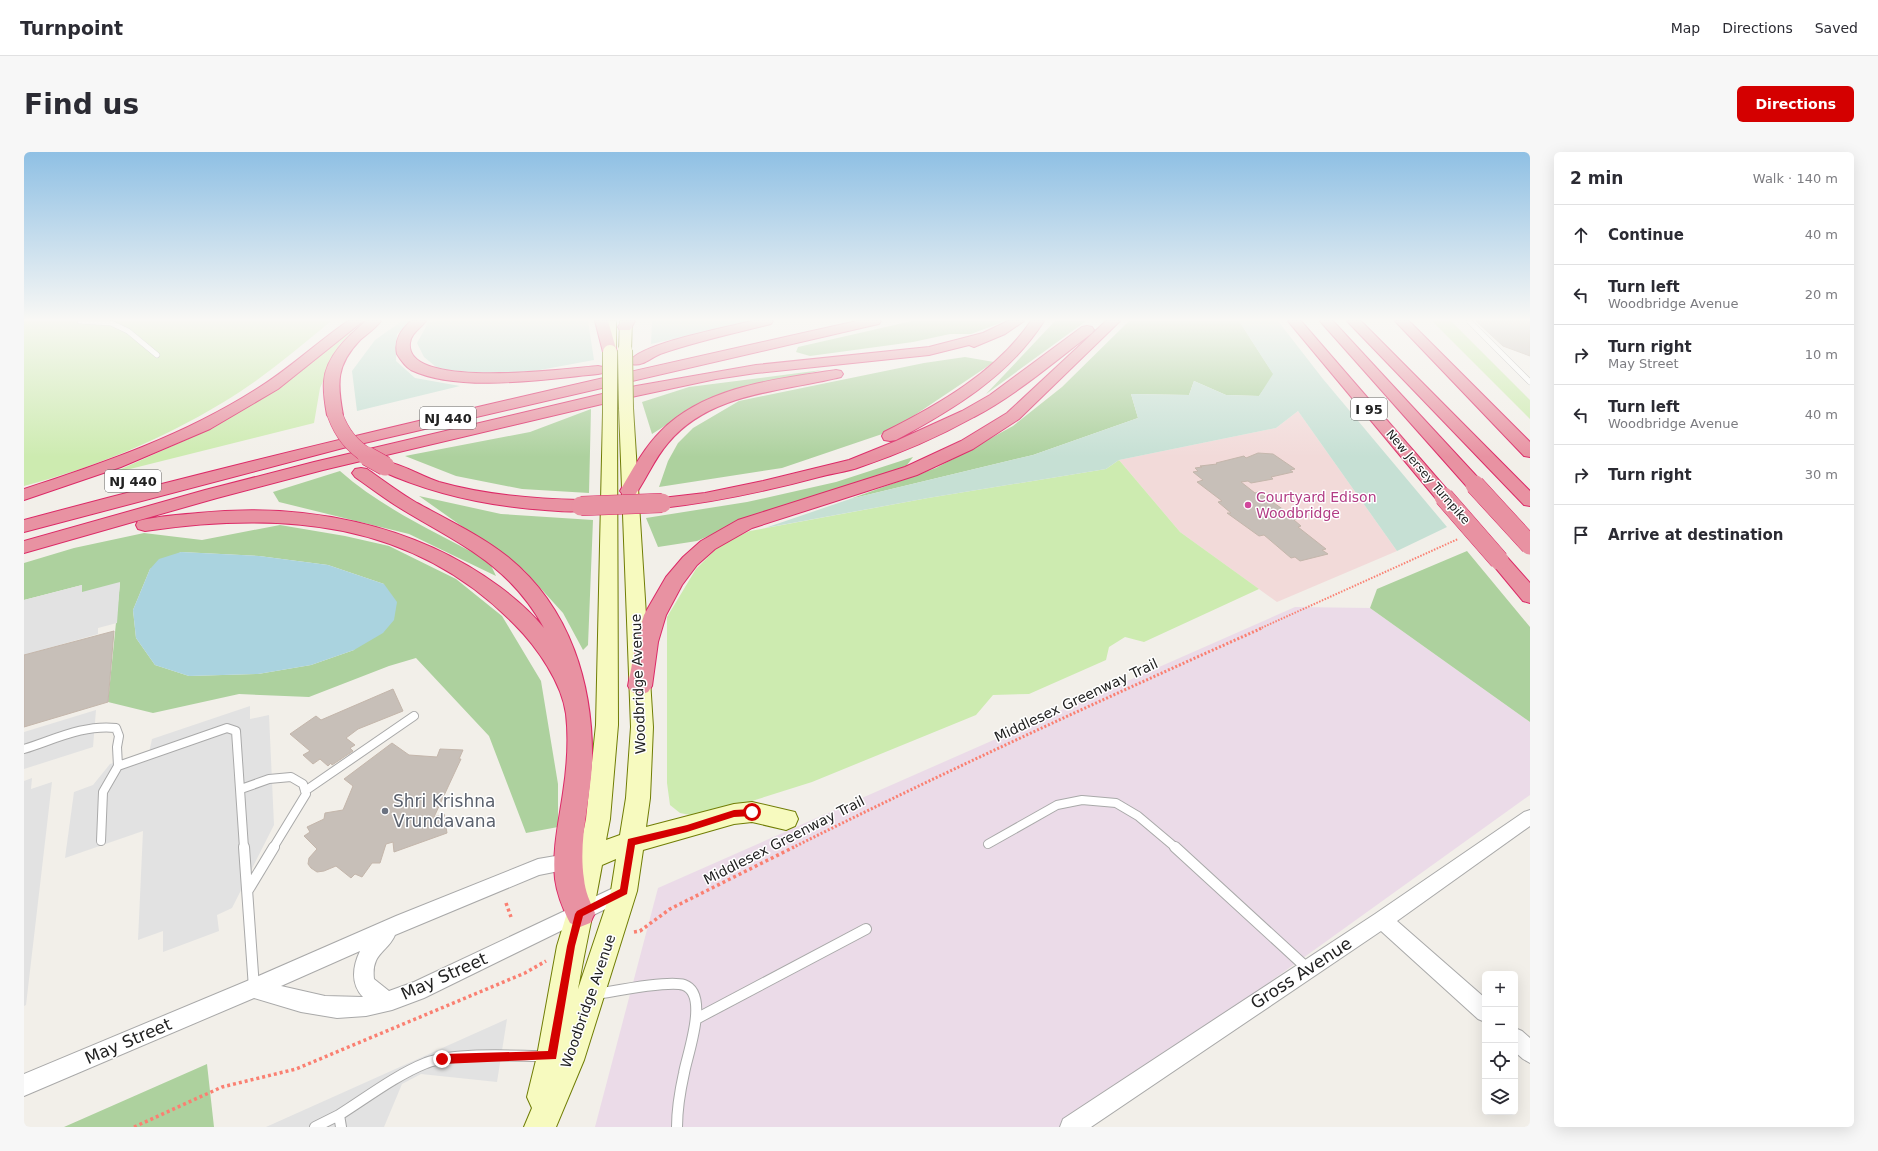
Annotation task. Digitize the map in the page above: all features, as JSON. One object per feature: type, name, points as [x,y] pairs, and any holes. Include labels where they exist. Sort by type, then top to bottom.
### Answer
[{"type":"highway","points":[[213,421],[256,393],[289,366]]},
{"type":"highway","points":[[24,495],[120,462],[213,421],[260,395],[299,366]]},
{"type":"highway","points":[[335,366],[332,375],[331,394],[335,415],[340,430],[361,452],[385,466],[407,478],[467,495],[543,505],[581,506],[662,503],[743,491],[827,469],[853,464],[902,446],[968,414],[1020,381],[1039,366]]},
{"type":"highway","points":[[331,394],[344,366]]},
{"type":"highway","points":[[417,366],[428,372],[466,378],[487,378],[598,370]]},
{"type":"highway","name":"NJ 440","points":[[24,510],[257,450],[613,366]]},
{"type":"highway","name":"NJ 440","points":[[24,526],[194,480],[407,427],[674,366]]},
{"type":"highway","points":[[24,548],[211,494],[320,466],[636,390],[716,375],[780,366]]},
{"type":"highway","points":[[629,491],[653,451],[668,434],[682,422],[715,403],[732,396],[777,384],[876,366]]},
{"type":"highway","points":[[827,469],[844,457],[873,445],[914,424],[962,393],[994,366]]},
{"type":"highway","points":[[640,686],[647,642],[655,615],[673,582],[690,561],[708,544],[745,524],[911,471],[967,445],[1013,416],[1066,366]]},
{"type":"highway","name":"New Jersey Turnpike","points":[[1333,366],[1530,596]]},
{"type":"highway","name":"New Jersey Turnpike","points":[[1367,366],[1530,545]]},
{"type":"highway","points":[[1399,366],[1530,501]]},
{"type":"highway","points":[[1411,366],[1503,473]]},
{"type":"highway","points":[[1446,366],[1530,452]]},
{"type":"highway","points":[[361,452],[361,473],[400,500],[472,541],[512,572],[544,609],[558,632],[567,654],[573,680],[577,710],[579,764],[570,839],[580,860],[569,876],[580,914]]},
{"type":"highway","points":[[24,548],[106,531],[178,520],[222,516],[304,518],[340,524],[372,532],[404,543],[440,559],[460,570],[506,601],[525,619],[555,658],[567,682],[577,710]]},
{"type":"main road","name":"Woodbridge Avenue","points":[[540,1127],[569,1060],[624,891],[640,764],[642,726],[629,491],[612,366]]},
{"type":"main road","name":"Woodbridge Avenue","points":[[580,860],[598,819],[607,725],[618,410],[623,366]]},
{"type":"main road","points":[[580,860],[631,842],[734,814],[752,812],[786,819]]},
{"type":"main road","name":"Woodbridge Avenue","points":[[536,1127],[552,1056],[571,946],[580,914]]},
{"type":"street","name":"Gross Avenue","points":[[1071,1127],[1382,920],[1530,817]]},
{"type":"street","name":"May Street","points":[[24,1085],[254,988],[403,922],[538,868],[580,860]]},
{"type":"street","name":"May Street","points":[[254,988],[308,1004],[350,1008],[387,1001],[417,991],[580,914],[624,891]]},
{"type":"street","points":[[1382,920],[1482,1009]]},
{"type":"street","points":[[387,1001],[367,985],[364,969],[372,948],[380,937],[403,922]]},
{"type":"street","points":[[1518,1041],[1530,1052]]},
{"type":"lane","points":[[1514,366],[1530,382]]},
{"type":"lane","points":[[305,791],[414,716]]},
{"type":"lane","points":[[24,749],[108,726],[116,728],[119,736],[117,747],[118,766],[103,792],[101,840]]},
{"type":"lane","points":[[118,766],[227,728],[236,731],[254,988]]},
{"type":"lane","points":[[241,789],[269,779],[291,777],[303,784],[306,794],[248,890]]},
{"type":"lane","points":[[988,844],[1057,805],[1082,800],[1116,803],[1138,816],[1183,854],[1307,969]]},
{"type":"lane","points":[[696,1019],[866,929]]},
{"type":"lane","points":[[591,994],[673,983],[684,984],[692,991],[695,1002],[696,1019],[685,1065],[677,1127]]},
{"type":"lane","points":[[315,1127],[339,1115],[410,1071],[427,1063],[442,1059],[552,1056]]},
{"type":"lane","points":[[339,1115],[341,1127]]},
{"type":"path","name":"Middlesex Greenway Trail","points":[[640,931],[670,909],[909,790],[1145,680],[1417,559],[1460,538]]},
{"type":"path","points":[[506,904],[511,917]]},
{"type":"path","points":[[134,1127],[222,1087],[296,1069],[525,973]]},
{"type":"shaded area","points":[[1298,411],[1397,551],[1277,602],[1180,532],[1119,460],[1276,428]]},
{"type":"shaded area","points":[[120,582],[117,623],[98,628],[98,634],[24,655],[24,600],[82,585],[82,592]]},
{"type":"shaded area","points":[[1295,607],[1370,608],[1530,722],[1530,795],[1068,1127],[595,1127],[658,888]]},
{"type":"shaded area","points":[[250,706],[250,719],[269,715],[274,825],[232,908],[217,915],[219,931],[163,952],[163,931],[138,940],[143,831],[65,858],[74,792],[93,785],[110,764],[149,753],[152,739]]},
{"type":"shaded area","points":[[96,710],[93,747],[24,769],[24,732]]},
{"type":"shaded area","points":[[32,778],[31,789],[52,782],[26,1005],[24,1006],[24,781]]},
{"type":"shaded area","points":[[507,1019],[497,1082],[421,1074],[402,1084],[384,1127],[266,1127]]},
{"type":"green space","points":[[24,366],[275,366],[236,394],[199,416],[151,441],[101,462],[24,486]]},
{"type":"green space","points":[[304,366],[330,366],[320,388],[314,423],[110,474],[215,427]]},
{"type":"green space","points":[[355,366],[402,366],[415,378],[460,386],[357,411],[352,371]]},
{"type":"green space","points":[[436,366],[559,366],[529,372],[474,375],[441,371]]},
{"type":"green space","points":[[907,366],[987,366],[891,431],[782,468],[659,487],[668,461],[678,443],[693,428],[739,401]]},
{"type":"green space","points":[[1012,366],[1024,366],[986,394]]},
{"type":"green space","points":[[1083,366],[1268,366],[1274,375],[1259,396],[1226,395],[1194,381],[1189,395],[1131,394],[1138,418],[1033,455],[850,499],[936,468],[1013,426],[1062,387]]},
{"type":"green space","points":[[1268,366],[1313,366],[1447,527],[1397,551],[1298,411],[1276,428],[1119,460],[1106,469],[928,498],[765,528],[850,499],[1033,455],[1138,418],[1131,394],[1189,395],[1194,381],[1226,395],[1259,396],[1273,374]]},
{"type":"green space","points":[[1478,366],[1496,366],[1530,400],[1530,419]]},
{"type":"green space","points":[[822,370],[793,377],[690,410],[652,434],[642,402],[689,387]]},
{"type":"green space","points":[[591,409],[589,493],[522,489],[456,476],[405,456],[530,432]]},
{"type":"green space","points":[[913,457],[904,469],[756,515],[697,541],[658,547],[646,518],[747,502],[836,482]]},
{"type":"green space","points":[[1119,460],[1180,532],[1259,589],[1144,642],[1125,637],[1109,647],[1106,660],[1029,694],[993,695],[976,715],[812,782],[701,817],[680,813],[670,805],[667,783],[667,617],[696,569],[722,543],[750,531],[928,498],[1106,469]]},
{"type":"green space","points":[[340,471],[357,485],[393,509],[431,531],[489,561],[496,576],[409,534],[279,502],[273,492]]},
{"type":"green space","points":[[419,496],[501,514],[593,520],[588,645],[583,650],[563,613],[524,570]]},
{"type":"green space","points":[[280,525],[345,536],[389,546],[456,579],[502,616],[541,681],[558,784],[558,827],[526,833],[489,736],[416,658],[389,666],[309,697],[239,694],[153,713],[108,702],[120,583],[82,593],[82,585],[24,600],[24,563],[74,548],[144,533],[202,540]],"holes":[[[181,552],[259,556],[328,565],[384,584],[354,650],[311,665],[258,674],[189,676],[155,665],[136,638],[133,610],[150,569]]]},
{"type":"green space","points":[[1467,551],[1530,627],[1530,722],[1370,608],[1377,589]]},
{"type":"green space","points":[[207,1064],[214,1127],[64,1127]]},
{"type":"water","points":[[181,552],[259,556],[328,565],[384,584],[397,602],[394,620],[383,633],[354,650],[311,665],[258,674],[189,676],[155,665],[136,638],[133,610],[150,569],[159,559]]},
{"type":"building","name":"Courtyard Edison Woodbridge","points":[[1258,453],[1273,454],[1295,469],[1290,470],[1293,472],[1271,477],[1273,479],[1251,483],[1248,481],[1241,482],[1255,493],[1258,492],[1297,519],[1294,520],[1301,526],[1298,527],[1326,549],[1322,550],[1328,554],[1300,561],[1295,557],[1291,558],[1264,535],[1259,536],[1227,513],[1231,513],[1218,502],[1222,501],[1197,482],[1203,480],[1193,472],[1198,471],[1195,468],[1202,467],[1200,466],[1217,464],[1216,463],[1244,456],[1246,458]]},
{"type":"building","points":[[114,631],[108,702],[24,727],[24,655]]},
{"type":"building","points":[[393,689],[403,711],[358,729],[346,738],[355,745],[350,748],[353,751],[332,765],[331,763],[328,766],[320,759],[313,764],[303,755],[310,751],[290,734],[316,716],[321,720]]},
{"type":"building","name":"Shri Krishna Vrundavana","points":[[392,743],[409,755],[437,757],[440,749],[463,750],[459,759],[461,759],[434,817],[444,814],[447,833],[394,852],[393,842],[386,844],[380,863],[372,863],[362,877],[355,874],[351,878],[336,866],[317,872],[308,864],[309,858],[317,849],[304,836],[310,832],[307,827],[324,819],[325,813],[343,810],[353,786],[344,779]]},
{"type":"place","name":"Courtyard Edison Woodbridge","points":[[1248,505]]},
{"type":"place","name":"Shri Krishna Vrundavana","points":[[385,811]]},
{"type":"route","points":[[442,1059],[464,1057],[552,1056],[571,946],[580,914],[624,891],[631,842],[734,814],[752,812]]}]
